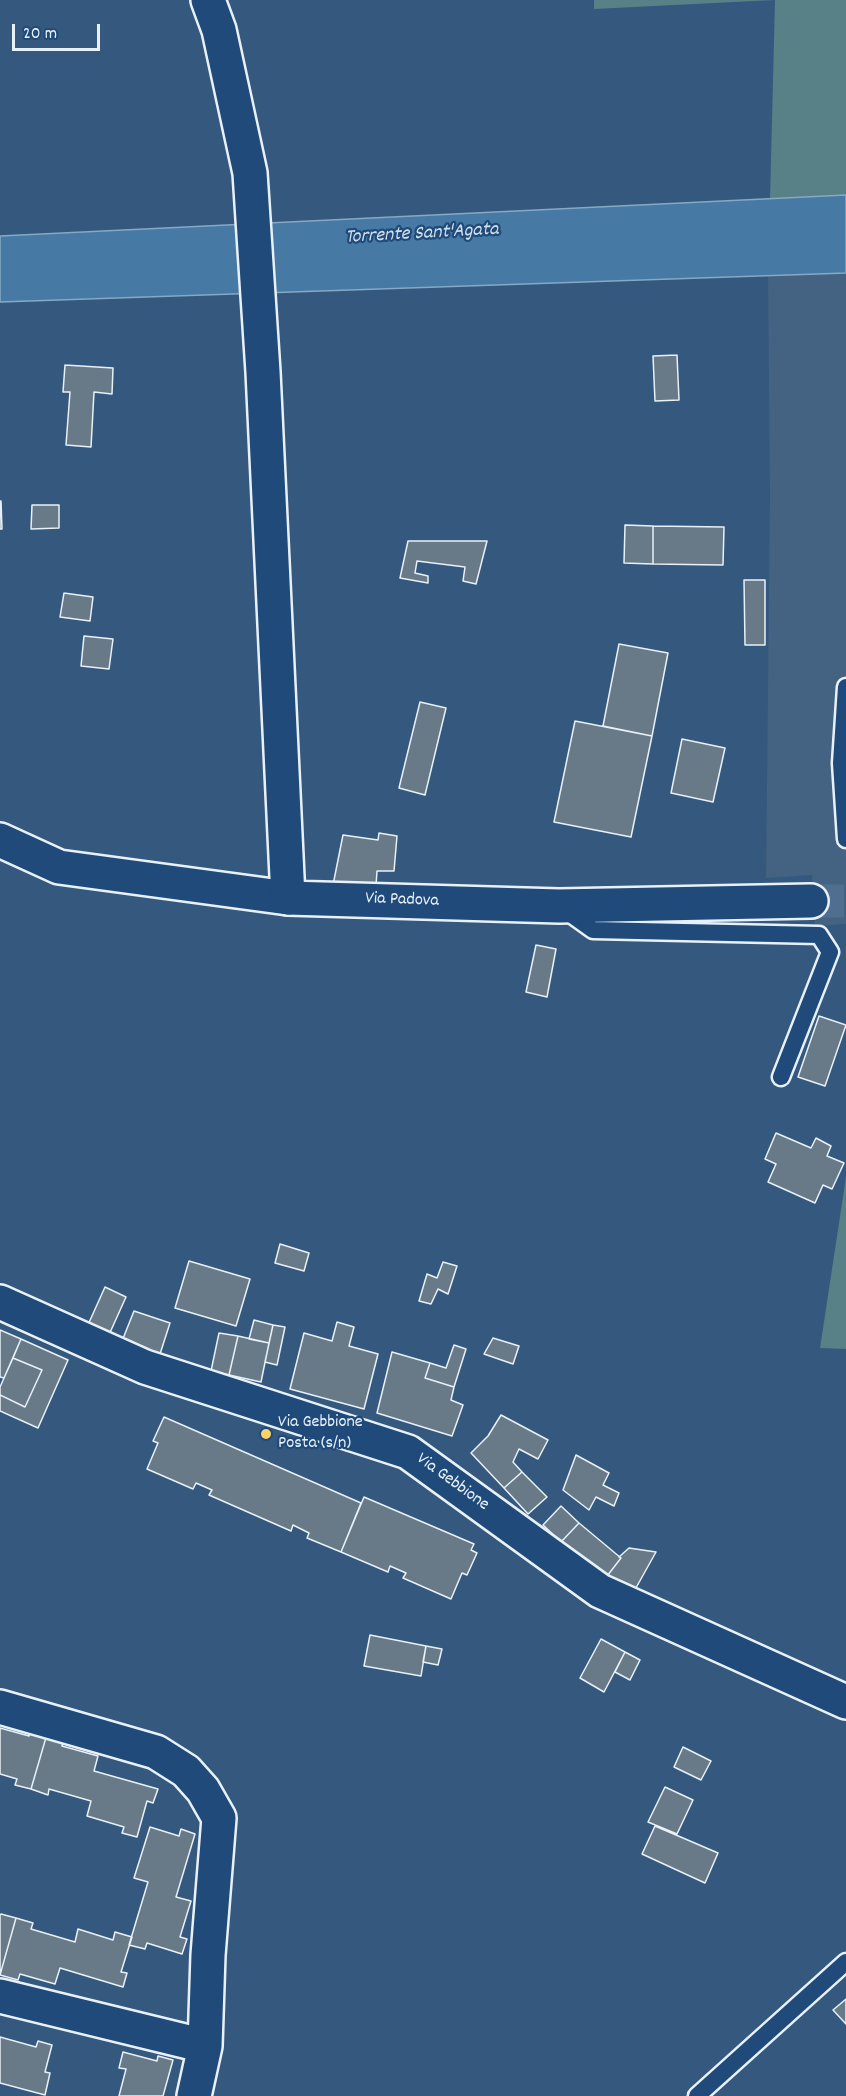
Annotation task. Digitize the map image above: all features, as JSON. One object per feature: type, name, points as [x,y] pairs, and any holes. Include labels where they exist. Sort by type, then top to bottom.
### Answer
[{"type":"street","points":[[208,0],[219,30],[250,172],[263,372],[288,898]]},
{"type":"street","name":"Via Padova","points":[[0,840],[59,867],[288,898],[560,906],[811,901]]},
{"type":"street","name":"Via Gebbione","points":[[0,1302],[145,1367],[408,1452],[600,1591],[846,1702]]},
{"type":"street","points":[[0,1707],[156,1752],[186,1771],[203,1790],[219,1818],[208,1955],[206,2046],[194,2096]]},
{"type":"street","points":[[0,1996],[206,2046]]},
{"type":"lane","points":[[846,687],[841,763],[846,839]]},
{"type":"lane","points":[[560,906],[593,930],[819,935],[830,952],[781,1077]]},
{"type":"lane","points":[[697,2096],[846,1962]]},
{"type":"shaded area","points":[[846,273],[846,924],[815,926],[812,875],[766,878],[770,495],[768,275]]},
{"type":"green space","points":[[594,0],[775,0],[594,9]]},
{"type":"green space","points":[[775,0],[846,0],[846,195],[770,199]]},
{"type":"green space","points":[[846,1177],[846,1349],[820,1348]]},
{"type":"water","name":"Torrente Sant'Agata","points":[[846,195],[846,273],[0,302],[0,236]]},
{"type":"building","points":[[677,355],[679,400],[655,401],[653,356]]},
{"type":"building","points":[[65,365],[113,368],[112,394],[94,392],[91,447],[66,445],[70,392],[63,392]]},
{"type":"building","points":[[1,501],[2,529],[0,529]]},
{"type":"building","points":[[32,505],[59,505],[59,528],[31,529]]},
{"type":"building","points":[[625,525],[653,526],[653,564],[624,563]]},
{"type":"building","points":[[653,526],[724,527],[723,565],[653,564]]},
{"type":"building","points":[[408,541],[487,541],[476,584],[463,581],[465,567],[417,561],[415,573],[428,576],[428,583],[400,578]]},
{"type":"building","points":[[744,580],[765,580],[765,645],[745,645]]},
{"type":"building","points":[[64,593],[93,597],[90,621],[60,617]]},
{"type":"building","points":[[84,636],[113,639],[109,669],[81,666]]},
{"type":"building","points":[[619,644],[668,653],[652,736],[603,726]]},
{"type":"building","points":[[420,702],[446,708],[425,795],[399,788]]},
{"type":"building","points":[[575,721],[652,736],[631,837],[554,822]]},
{"type":"building","points":[[682,739],[725,748],[713,802],[671,793]]},
{"type":"building","points":[[379,833],[397,836],[394,871],[377,871],[376,886],[333,885],[343,835],[378,840]]},
{"type":"building","points":[[536,945],[556,949],[547,997],[526,992]]},
{"type":"building","points":[[819,1016],[846,1025],[825,1086],[798,1077]]},
{"type":"building","points":[[776,1133],[811,1148],[816,1138],[831,1146],[827,1156],[844,1163],[832,1189],[823,1185],[815,1203],[768,1182],[776,1164],[765,1159]]},
{"type":"building","points":[[280,1244],[309,1253],[304,1271],[275,1263]]},
{"type":"building","points":[[189,1261],[250,1279],[236,1326],[175,1308]]},
{"type":"building","points":[[443,1262],[457,1266],[448,1294],[438,1289],[431,1304],[419,1301],[427,1274],[437,1278]]},
{"type":"building","points":[[105,1287],[126,1297],[108,1337],[87,1327]]},
{"type":"building","points":[[134,1311],[170,1323],[160,1354],[122,1341]]},
{"type":"building","points":[[254,1320],[273,1325],[269,1343],[249,1339]]},
{"type":"building","points":[[337,1322],[354,1327],[349,1346],[378,1354],[364,1409],[290,1389],[304,1333],[332,1341]]},
{"type":"building","points":[[273,1325],[285,1327],[277,1365],[265,1362]]},
{"type":"building","points":[[0,1330],[21,1339],[4,1378],[0,1377]]},
{"type":"building","points":[[219,1333],[238,1336],[229,1375],[211,1371]]},
{"type":"building","points":[[238,1336],[269,1343],[261,1382],[229,1375]]},
{"type":"building","points":[[493,1338],[519,1346],[513,1364],[484,1354]]},
{"type":"building","points":[[21,1339],[68,1360],[38,1428],[0,1411],[0,1395],[25,1407],[42,1370],[13,1358]]},
{"type":"building","points":[[454,1345],[466,1349],[454,1387],[425,1378],[430,1363],[446,1368]]},
{"type":"building","points":[[392,1352],[430,1363],[425,1378],[454,1387],[451,1400],[463,1405],[452,1436],[377,1413]]},
{"type":"building","points":[[13,1358],[42,1370],[25,1407],[0,1395],[0,1387]]},
{"type":"building","points":[[501,1415],[548,1440],[538,1459],[519,1449],[513,1462],[522,1472],[504,1488],[471,1453],[488,1436]]},
{"type":"building","points":[[164,1417],[361,1503],[341,1552],[307,1538],[309,1533],[293,1525],[291,1531],[209,1495],[212,1490],[196,1483],[193,1489],[147,1469],[158,1443],[153,1441]]},
{"type":"building","points":[[576,1455],[609,1473],[603,1485],[619,1493],[614,1506],[596,1497],[589,1510],[563,1490]]},
{"type":"building","points":[[522,1472],[547,1497],[528,1514],[504,1488]]},
{"type":"building","points":[[364,1497],[474,1544],[471,1550],[477,1553],[467,1575],[462,1573],[451,1599],[403,1578],[406,1573],[390,1566],[388,1572],[341,1552]]},
{"type":"building","points":[[561,1506],[579,1523],[561,1542],[543,1525]]},
{"type":"building","points":[[579,1523],[621,1558],[604,1580],[561,1542]]},
{"type":"building","points":[[629,1548],[656,1552],[632,1595],[604,1580],[621,1558],[619,1557]]},
{"type":"building","points":[[370,1635],[426,1646],[421,1676],[364,1666]]},
{"type":"building","points":[[601,1639],[625,1652],[604,1692],[580,1678]]},
{"type":"building","points":[[426,1646],[442,1649],[438,1665],[423,1662]]},
{"type":"building","points":[[625,1652],[640,1660],[630,1680],[615,1672]]},
{"type":"building","points":[[0,1728],[29,1736],[31,1729],[47,1734],[31,1789],[15,1785],[17,1779],[0,1774]]},
{"type":"building","points":[[47,1734],[64,1739],[62,1746],[98,1756],[94,1771],[158,1789],[153,1803],[147,1801],[137,1837],[122,1833],[124,1827],[87,1816],[91,1801],[49,1789],[48,1795],[31,1789]]},
{"type":"building","points":[[683,1747],[711,1761],[701,1780],[674,1767]]},
{"type":"building","points":[[665,1787],[693,1800],[677,1834],[648,1822]]},
{"type":"building","points":[[655,1826],[718,1853],[705,1883],[642,1854]]},
{"type":"building","points":[[150,1827],[179,1836],[181,1829],[195,1834],[176,1897],[191,1901],[180,1937],[187,1939],[182,1954],[147,1943],[145,1949],[129,1945],[148,1882],[134,1878]]},
{"type":"building","points":[[0,1915],[16,1918],[0,1975]]},
{"type":"building","points":[[16,1918],[33,1923],[31,1929],[75,1942],[78,1929],[113,1940],[115,1932],[132,1937],[121,1972],[127,1973],[123,1987],[60,1968],[55,1984],[20,1974],[18,1980],[0,1975]]},
{"type":"building","points":[[846,1999],[846,2024],[833,2010]]},
{"type":"building","points":[[0,2037],[36,2047],[38,2041],[52,2045],[45,2072],[50,2073],[45,2095],[0,2083]]},
{"type":"building","points":[[123,2052],[157,2061],[158,2056],[173,2060],[163,2096],[119,2096],[126,2069],[119,2068]]},
{"type":"tunnel","points":[[811,901],[846,901]]},
{"type":"place","name":"Via Gebbione Posta (s/n)","points":[[266,1434]]}]
